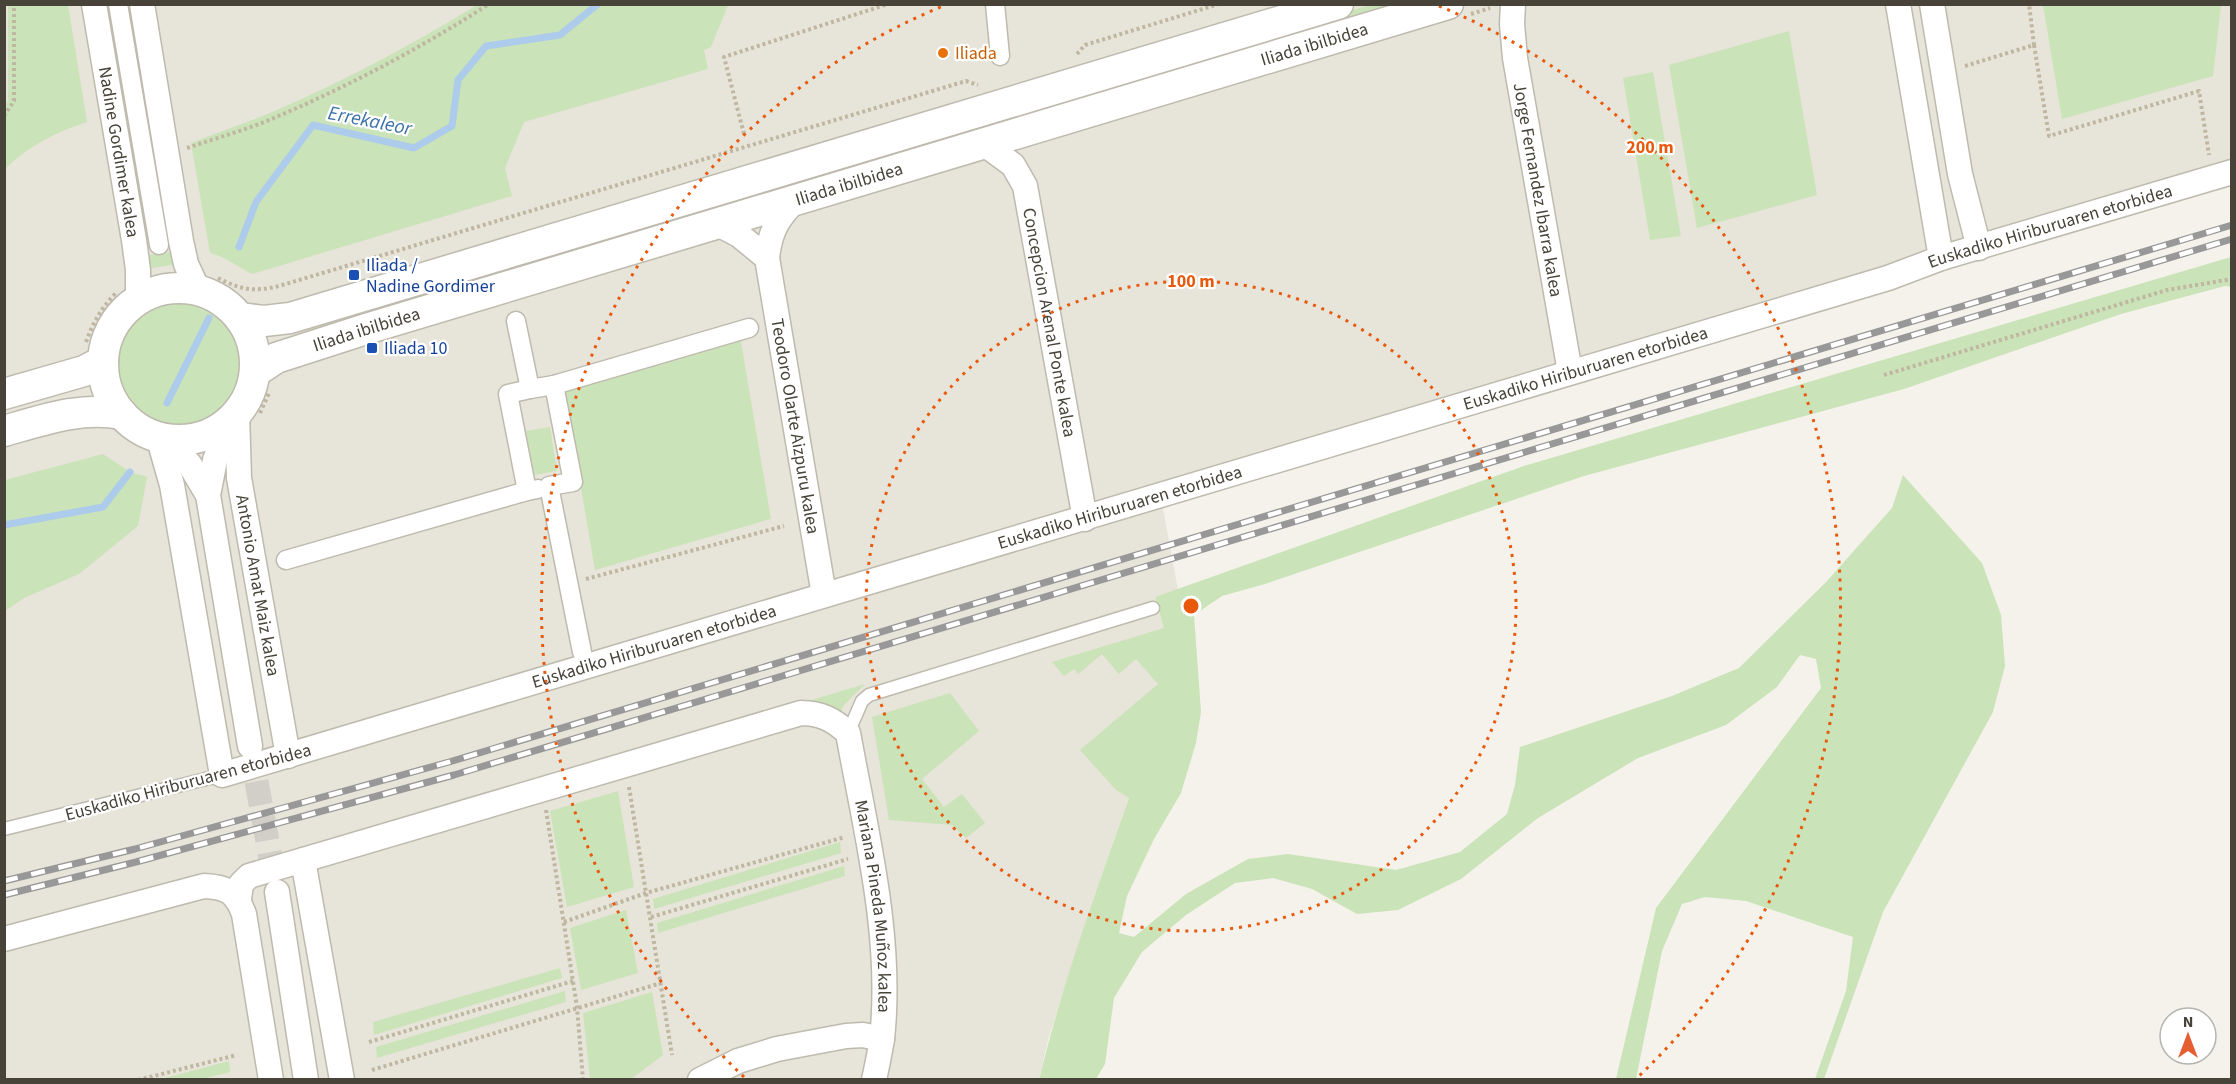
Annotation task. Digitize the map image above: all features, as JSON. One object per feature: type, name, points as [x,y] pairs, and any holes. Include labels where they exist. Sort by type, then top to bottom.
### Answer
[{"type":"street","name":"Nadine Gordimer kalea","points":[[94,4],[134,240],[138,270],[138,300]]},
{"type":"street","name":"Nadine Gordimer kalea","points":[[118,4],[159,245]]},
{"type":"street","points":[[142,4],[186,264],[206,283],[214,296],[240,318],[252,344],[255,372],[251,387],[234,415],[208,434],[194,438],[161,437],[138,428],[122,414],[111,398],[105,380],[103,361],[106,343],[113,326],[123,312],[138,300],[167,289],[206,283]]},
{"type":"street","points":[[996,4],[1000,56]]},
{"type":"street","name":"Iliada ibilbidea","points":[[240,318],[264,321],[290,318],[1338,4]]},
{"type":"street","name":"Iliada ibilbidea","points":[[255,372],[276,358],[299,350],[1448,4]]},
{"type":"street","name":"Jorge Fernandez Ibarra kalea","points":[[1514,4],[1512,24],[1515,58],[1570,372]]},
{"type":"street","points":[[1899,4],[1941,258]]},
{"type":"street","points":[[1932,4],[1960,174],[1979,248]]},
{"type":"street","name":"Concepcion Arenal Ponte kalea","points":[[983,143],[1013,165],[1025,186],[1085,519]]},
{"type":"street","name":"Euskadiko Hiriburuaren etorbidea","points":[[222,775],[1887,278],[1941,258],[1979,248],[2221,168]]},
{"type":"street","name":"Teodoro Olarte Aizpuru kalea","points":[[796,200],[784,211],[776,224],[770,238],[767,258],[824,595]]},
{"type":"street","points":[[716,223],[739,235],[767,258]]},
{"type":"street","points":[[516,321],[530,389]]},
{"type":"street","points":[[527,491],[508,394],[554,385],[749,328]]},
{"type":"street","points":[[4,394],[84,371],[103,361]]},
{"type":"street","points":[[286,560],[527,491],[573,482],[554,385]]},
{"type":"street","points":[[4,430],[66,414],[106,411],[122,414]]},
{"type":"street","name":"Antonio Amat Maiz kalea","points":[[234,415],[215,460],[208,495],[250,746]]},
{"type":"street","name":"Antonio Amat Maiz kalea","points":[[234,415],[239,478],[288,756]]},
{"type":"street","points":[[161,437],[172,485],[222,775]]},
{"type":"street","name":"Antonio Amat Maiz kalea","points":[[161,437],[190,465],[208,495]]},
{"type":"street","points":[[549,486],[582,652]]},
{"type":"street","points":[[232,894],[249,876],[801,713],[813,713],[826,717],[848,733]]},
{"type":"street","name":"Mariana Pineda Muñoz kalea","points":[[848,733],[881,935],[884,991],[882,1039],[874,1080]]},
{"type":"street","points":[[303,860],[342,1080]]},
{"type":"street","points":[[4,939],[204,886],[232,894],[244,914],[271,1080]]},
{"type":"street","points":[[277,891],[306,1080]]},
{"type":"street","points":[[700,1080],[738,1061],[777,1049],[846,1036],[863,1035],[882,1039]]},
{"type":"lane","points":[[848,733],[862,701],[869,695],[1153,608]]},
{"type":"lane","name":"Euskadiko Hiriburuaren etorbidea","points":[[4,829],[222,775]]},
{"type":"path","points":[[4,116],[14,101],[14,4]]},
{"type":"path","points":[[185,149],[273,118],[359,79],[451,29],[489,4]]},
{"type":"path","points":[[744,134],[724,57],[888,4]]},
{"type":"path","points":[[1072,60],[1085,45],[1219,4]]},
{"type":"path","points":[[2029,4],[2049,136],[2199,91],[2221,168]]},
{"type":"path","points":[[1964,66],[2034,45]]},
{"type":"path","points":[[206,283],[248,290],[279,286],[966,81],[984,87]]},
{"type":"path","points":[[1884,375],[2167,290],[2232,279]]},
{"type":"path","points":[[568,584],[784,526]]},
{"type":"path","points":[[628,780],[672,1055]]},
{"type":"path","points":[[546,806],[577,1007],[583,1080]]},
{"type":"path","points":[[564,922],[646,893],[845,837]]},
{"type":"path","points":[[651,918],[848,859]]},
{"type":"path","points":[[369,1042],[573,981]]},
{"type":"path","points":[[372,1070],[661,983]]},
{"type":"path","points":[[138,1080],[237,1054]]},
{"type":"shaded area","points":[[5,5],[2231,5],[2231,183],[1162,503],[1178,590],[1155,597],[1165,628],[1162,685],[1116,790],[1129,797],[1090,908],[1048,1040],[1039,1079],[5,1080]]},
{"type":"green space","points":[[8,5],[68,5],[87,122],[43,141],[23,153],[5,169],[5,106],[8,100]]},
{"type":"green space","points":[[102,5],[111,5],[148,228],[140,229]]},
{"type":"green space","points":[[125,5],[134,5],[171,225],[163,226]]},
{"type":"green space","points":[[477,5],[728,5],[711,47],[704,50],[708,69],[524,122],[505,168],[512,196],[252,274],[210,253],[191,143],[266,114],[354,74]]},
{"type":"green space","points":[[1370,5],[1412,5],[1068,107],[1064,96]]},
{"type":"green space","points":[[2043,5],[2221,5],[2213,76],[2062,119]]},
{"type":"green space","points":[[1789,31],[1817,195],[1697,228],[1669,65]]},
{"type":"green space","points":[[1653,72],[1681,236],[1650,240],[1623,78]]},
{"type":"green space","points":[[1042,103],[1045,115],[307,336],[304,325]]},
{"type":"green space","points":[[175,251],[177,264],[147,269],[144,256]]},
{"type":"green space","points":[[2231,257],[2231,287],[2225,286],[2121,314],[1904,389],[1584,476],[1265,584],[1222,596],[1194,615],[1201,712],[1196,743],[1181,793],[1154,839],[1127,896],[1119,933],[1134,937],[1186,894],[1248,859],[1288,854],[1396,870],[1460,852],[1507,814],[1515,785],[1520,747],[1672,696],[1739,668],[1827,581],[1892,508],[1903,475],[1982,563],[2001,615],[2005,666],[1993,712],[1883,912],[1824,1079],[1815,1079],[1846,991],[1853,937],[1746,901],[1705,897],[1682,904],[1662,951],[1636,1079],[1616,1079],[1656,908],[1821,688],[1816,659],[1800,655],[1777,687],[1726,725],[1638,758],[1538,818],[1461,879],[1398,910],[1357,914],[1312,889],[1273,878],[1235,883],[1186,915],[1142,952],[1114,998],[1105,1064],[1096,1079],[1039,1080],[1069,973],[1129,798],[1116,790],[1080,750],[1158,684],[1136,659],[1119,674],[1102,654],[1078,674],[1074,669],[1064,676],[1052,662],[1164,628],[1155,597],[1524,466]]},
{"type":"green space","points":[[177,300],[201,305],[222,319],[236,340],[241,364],[236,388],[222,409],[201,423],[177,428],[153,423],[132,409],[118,388],[113,364],[118,340],[132,319],[153,305]]},
{"type":"green space","points":[[740,336],[771,519],[595,570],[564,388]]},
{"type":"green space","points":[[550,427],[557,471],[534,475],[526,431]]},
{"type":"green space","points":[[103,454],[130,472],[147,477],[138,526],[79,574],[24,598],[5,611],[5,480]]},
{"type":"green space","points":[[865,684],[844,705],[838,717],[798,704]]},
{"type":"green space","points":[[950,693],[979,731],[922,779],[944,807],[962,794],[985,823],[966,838],[952,825],[889,820],[872,717]]},
{"type":"green space","points":[[618,791],[634,887],[567,907],[550,811]]},
{"type":"green space","points":[[840,842],[841,853],[654,909],[653,899]]},
{"type":"green space","points":[[844,866],[845,876],[658,933],[657,923]]},
{"type":"green space","points":[[626,910],[638,973],[581,990],[570,928]]},
{"type":"green space","points":[[560,968],[562,978],[374,1035],[373,1022]]},
{"type":"green space","points":[[565,991],[566,1002],[377,1058],[376,1047]]},
{"type":"green space","points":[[652,992],[663,1055],[631,1079],[590,1079],[583,1013]]},
{"type":"green space","points":[[229,1061],[230,1072],[202,1079],[161,1079]]},
{"type":"waterway","name":"Errekaleor","points":[[239,247],[256,202],[313,125],[414,148],[452,126],[458,80],[486,46],[560,35],[598,4]]},
{"type":"waterway","name":"Errekaleor","points":[[167,403],[209,318]]},
{"type":"waterway","name":"Errekaleor","points":[[4,525],[103,507],[130,472]]},
{"type":"tunnel","points":[[250,746],[276,888]]},
{"type":"railway","points":[[4,881],[135,849],[449,762],[2232,225]]},
{"type":"railway","points":[[4,895],[136,862],[454,775],[2232,239]]},
{"type":"place","name":"Iliada","points":[[943,53]]},
{"type":"place","name":"Iliada / Nadine Gordimer","points":[[354,275]]},
{"type":"place","name":"Iliada 10","points":[[372,348]]}]
